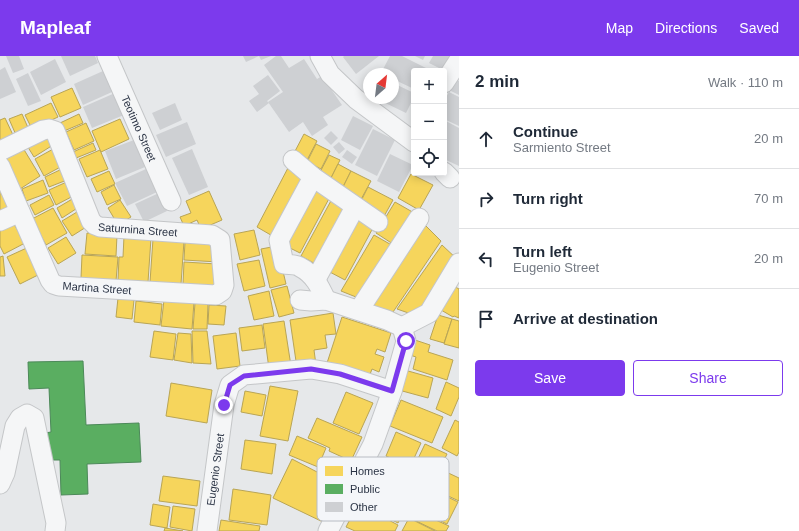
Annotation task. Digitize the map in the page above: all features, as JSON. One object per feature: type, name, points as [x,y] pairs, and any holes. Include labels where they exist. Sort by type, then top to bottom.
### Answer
[{"type":"street","name":"Teotimo Street","points":[[106,56],[171,201]]},
{"type":"street","points":[[320,56],[330,74],[356,99],[411,135]]},
{"type":"street","points":[[447,78],[459,60]]},
{"type":"street","name":"Saturnina Street","points":[[0,151],[49,129],[55,131],[91,221],[95,225],[100,227],[212,235],[216,237],[220,240],[224,285],[222,291]]},
{"type":"street","points":[[293,160],[313,177],[378,222]]},
{"type":"street","name":"Martina Street","points":[[0,166],[53,284],[59,286],[216,295],[222,291]]},
{"type":"street","points":[[313,177],[279,240],[284,264],[299,266],[316,279],[326,300]]},
{"type":"street","points":[[316,279],[356,207]]},
{"type":"street","points":[[0,221],[20,212]]},
{"type":"street","points":[[359,310],[419,218]]},
{"type":"street","points":[[300,300],[326,300],[359,310],[402,326],[429,313],[459,263]]},
{"type":"street","points":[[366,457],[373,444],[392,391],[406,341],[402,326]]},
{"type":"street","name":"Eugenio Street","points":[[207,531],[224,405],[230,385],[244,376],[311,369],[340,374],[392,391]]},
{"type":"street","points":[[0,484],[6,473],[15,426],[20,418],[27,414],[34,418],[56,523],[55,531]]},
{"type":"street","points":[[328,531],[333,521]]},
{"type":"building: Homes","points":[[72,88],[81,108],[60,117],[51,97]]},
{"type":"building: Homes","points":[[51,103],[58,117],[32,129],[25,115]]},
{"type":"building: Homes","points":[[22,114],[29,130],[16,135],[9,119]]},
{"type":"building: Homes","points":[[79,114],[83,123],[64,131],[60,123]]},
{"type":"building: Homes","points":[[5,118],[13,135],[0,142],[0,120]]},
{"type":"building: Homes","points":[[120,119],[129,139],[101,152],[92,131]]},
{"type":"building: Homes","points":[[86,123],[94,141],[74,150],[66,132]]},
{"type":"building: Homes","points":[[46,132],[53,145],[34,157],[26,144]]},
{"type":"building: Homes","points":[[304,134],[317,141],[306,162],[293,155]]},
{"type":"building: Homes","points":[[93,143],[96,150],[76,158],[73,152]]},
{"type":"building: Homes","points":[[316,144],[330,151],[321,169],[307,162]]},
{"type":"building: Homes","points":[[23,148],[40,176],[20,189],[3,161]]},
{"type":"building: Homes","points":[[55,148],[64,165],[44,176],[35,159]]},
{"type":"building: Homes","points":[[100,150],[108,169],[87,177],[79,159]]},
{"type":"building: Homes","points":[[329,155],[340,160],[330,180],[319,174]]},
{"type":"building: Homes","points":[[338,164],[351,171],[342,189],[329,182]]},
{"type":"building: Homes","points":[[289,166],[309,176],[276,238],[257,227]]},
{"type":"building: Homes","points":[[62,169],[67,180],[49,187],[45,177]]},
{"type":"building: Homes","points":[[109,171],[115,184],[97,192],[91,179]]},
{"type":"building: Homes","points":[[351,171],[371,181],[359,203],[340,193]]},
{"type":"building: Homes","points":[[411,174],[411,176],[415,176],[433,185],[419,210],[398,198]]},
{"type":"building: Homes","points":[[43,180],[48,193],[26,201],[22,189]]},
{"type":"building: Homes","points":[[71,180],[77,194],[56,205],[49,190]]},
{"type":"building: Homes","points":[[314,184],[332,193],[300,253],[282,244]]},
{"type":"building: Homes","points":[[114,185],[121,199],[107,205],[101,192]]},
{"type":"building: Homes","points":[[368,187],[393,200],[382,220],[359,205]]},
{"type":"building: Homes","points":[[0,189],[13,207],[0,212]]},
{"type":"building: Homes","points":[[209,191],[222,220],[201,229],[197,220],[184,226],[180,217],[191,213],[186,201]]},
{"type":"building: Homes","points":[[49,195],[54,205],[35,215],[30,205]]},
{"type":"building: Homes","points":[[333,197],[351,207],[319,266],[301,256]]},
{"type":"building: Homes","points":[[74,198],[79,207],[62,218],[57,208]]},
{"type":"building: Homes","points":[[120,200],[131,217],[118,225],[108,208]]},
{"type":"building: Homes","points":[[395,202],[416,214],[396,246],[376,233]]},
{"type":"building: Homes","points":[[53,208],[67,233],[46,245],[32,219]]},
{"type":"building: Homes","points":[[82,209],[91,224],[72,236],[62,221]]},
{"type":"building: Homes","points":[[354,216],[374,226],[345,280],[326,270]]},
{"type":"building: Homes","points":[[422,222],[441,241],[393,312],[368,305]]},
{"type":"building: Homes","points":[[14,224],[25,243],[4,254],[0,246],[0,231]]},
{"type":"building: Homes","points":[[254,230],[260,255],[240,260],[234,234]]},
{"type":"building: Homes","points":[[87,233],[117,235],[116,256],[85,254]]},
{"type":"building: Homes","points":[[374,235],[395,247],[361,299],[341,291]]},
{"type":"building: Homes","points":[[124,236],[151,238],[148,282],[118,280],[119,257],[123,257]]},
{"type":"building: Homes","points":[[66,237],[76,253],[58,264],[48,248]]},
{"type":"building: Homes","points":[[153,239],[184,241],[181,284],[150,282]]},
{"type":"building: Homes","points":[[185,242],[219,244],[218,262],[184,260]]},
{"type":"building: Homes","points":[[442,245],[458,260],[420,317],[397,309]]},
{"type":"building: Homes","points":[[31,246],[44,272],[20,284],[7,257]]},
{"type":"building: Homes","points":[[277,246],[286,284],[270,288],[261,249]]},
{"type":"building: Homes","points":[[82,255],[118,257],[116,281],[81,278]]},
{"type":"building: Homes","points":[[3,256],[5,276],[0,276],[0,257]]},
{"type":"building: Homes","points":[[259,260],[265,286],[244,291],[237,264]]},
{"type":"building: Homes","points":[[184,262],[217,264],[216,286],[183,284]]},
{"type":"building: Homes","points":[[450,284],[459,289],[459,318],[453,317],[436,307]]},
{"type":"building: Homes","points":[[287,286],[294,313],[279,317],[271,290]]},
{"type":"building: Homes","points":[[269,291],[274,316],[254,320],[248,296]]},
{"type":"building: Homes","points":[[118,298],[134,300],[132,319],[116,317]]},
{"type":"building: Homes","points":[[164,300],[194,302],[192,329],[161,326]]},
{"type":"building: Homes","points":[[136,301],[162,304],[160,325],[134,322]]},
{"type":"building: Homes","points":[[195,303],[208,304],[207,329],[193,329]]},
{"type":"building: Homes","points":[[209,305],[226,306],[224,325],[208,324]]},
{"type":"building: Homes","points":[[333,313],[336,334],[325,335],[327,348],[314,350],[316,365],[297,368],[290,320]]},
{"type":"building: Homes","points":[[438,315],[452,319],[444,343],[430,339]]},
{"type":"building: Homes","points":[[342,317],[391,333],[385,352],[377,349],[375,354],[384,357],[379,372],[372,369],[369,377],[327,363]]},
{"type":"building: Homes","points":[[452,319],[459,321],[459,348],[444,344]]},
{"type":"building: Homes","points":[[284,321],[291,366],[269,369],[263,324]]},
{"type":"building: Homes","points":[[262,325],[265,348],[242,351],[239,328]]},
{"type":"building: Homes","points":[[154,331],[176,334],[173,360],[150,357]]},
{"type":"building: Homes","points":[[192,331],[207,331],[211,364],[193,363]]},
{"type":"building: Homes","points":[[178,333],[191,334],[192,363],[174,360]]},
{"type":"building: Homes","points":[[236,333],[240,366],[217,369],[213,336]]},
{"type":"building: Homes","points":[[409,338],[430,345],[428,352],[453,360],[447,380],[413,369],[416,357],[404,353]]},
{"type":"building: Homes","points":[[401,369],[433,378],[428,398],[395,389]]},
{"type":"building: Homes","points":[[446,382],[459,388],[459,397],[451,416],[436,409]]},
{"type":"building: Homes","points":[[171,383],[212,390],[207,423],[166,416]]},
{"type":"building: Homes","points":[[270,386],[298,391],[288,441],[260,436]]},
{"type":"building: Homes","points":[[245,391],[266,395],[262,416],[241,412]]},
{"type":"building: Homes","points":[[346,392],[373,403],[359,434],[333,423]]},
{"type":"building: Homes","points":[[401,400],[443,417],[432,443],[390,426]]},
{"type":"building: Homes","points":[[317,418],[362,437],[353,457],[342,457],[329,451],[330,448],[308,438]]},
{"type":"building: Homes","points":[[455,420],[459,422],[459,452],[457,456],[442,448]]},
{"type":"building: Homes","points":[[396,432],[421,443],[415,457],[386,456]]},
{"type":"building: Homes","points":[[297,436],[326,448],[322,457],[317,457],[317,467],[289,455]]},
{"type":"building: Homes","points":[[245,440],[276,444],[272,474],[241,469]]},
{"type":"building: Homes","points":[[425,444],[447,454],[446,457],[419,457]]},
{"type":"building: Homes","points":[[292,459],[317,472],[317,519],[273,498]]},
{"type":"building: Homes","points":[[449,473],[459,478],[459,501],[449,496]]},
{"type":"building: Homes","points":[[163,476],[200,481],[197,506],[159,501]]},
{"type":"building: Homes","points":[[233,489],[271,495],[267,525],[229,520]]},
{"type":"building: Homes","points":[[449,498],[458,502],[449,520]]},
{"type":"building: Homes","points":[[153,504],[170,507],[167,528],[150,525]]},
{"type":"building: Homes","points":[[173,506],[195,509],[192,531],[170,527]]},
{"type":"building: Homes","points":[[221,520],[260,526],[259,531],[219,531]]},
{"type":"building: Homes","points":[[349,521],[390,521],[398,525],[395,531],[355,531],[346,527]]},
{"type":"building: Homes","points":[[407,521],[415,521],[435,531],[402,531]]},
{"type":"building: Homes","points":[[416,521],[438,521],[449,526],[446,531],[437,531]]},
{"type":"building: Homes","points":[[441,521],[448,521],[447,524]]},
{"type":"building: Homes","points":[[165,528],[183,531],[164,531]]},
{"type":"building: Public","points":[[83,361],[86,425],[139,423],[141,462],[87,464],[88,494],[61,495],[60,460],[46,460],[45,433],[51,432],[49,388],[29,389],[28,362]]},
{"type":"building: Other","points":[[6,56],[19,56],[24,69],[13,73]]},
{"type":"building: Other","points":[[61,56],[95,56],[98,63],[70,76]]},
{"type":"building: Other","points":[[243,56],[259,56],[246,62]]},
{"type":"building: Other","points":[[259,56],[271,56],[261,60]]},
{"type":"building: Other","points":[[276,56],[281,56],[289,68],[304,59],[317,79],[322,76],[342,105],[323,117],[328,125],[312,136],[303,122],[289,132],[268,102],[283,92],[264,65]]},
{"type":"building: Other","points":[[344,56],[379,56],[356,74],[343,57]]},
{"type":"building: Other","points":[[390,56],[402,56],[426,68],[411,68],[411,88],[399,82],[399,68],[384,68]]},
{"type":"building: Other","points":[[415,56],[425,56],[423,60]]},
{"type":"building: Other","points":[[433,56],[450,56],[444,68],[439,68],[429,63]]},
{"type":"building: Other","points":[[55,59],[66,82],[41,95],[30,72]]},
{"type":"building: Other","points":[[5,67],[16,92],[0,99],[0,70]]},
{"type":"building: Other","points":[[103,71],[112,92],[83,105],[74,84]]},
{"type":"building: Other","points":[[28,73],[41,101],[28,106],[16,79]]},
{"type":"building: Other","points":[[268,75],[280,91],[267,101],[269,103],[257,112],[249,101],[259,94],[253,86]]},
{"type":"building: Other","points":[[455,79],[459,81],[459,95],[449,90]]},
{"type":"building: Other","points":[[399,86],[411,92],[411,103],[406,113],[387,104],[399,104]]},
{"type":"building: Other","points":[[449,92],[459,97],[459,126],[447,120],[447,96]]},
{"type":"building: Other","points":[[115,93],[124,115],[92,128],[83,107]]},
{"type":"building: Other","points":[[175,103],[182,120],[160,130],[152,113]]},
{"type":"building: Other","points":[[353,116],[373,126],[360,150],[341,140]]},
{"type":"building: Other","points":[[187,122],[196,144],[166,157],[156,135]]},
{"type":"building: Other","points":[[447,122],[459,128],[459,166],[447,160]]},
{"type":"building: Other","points":[[373,129],[395,140],[377,176],[355,165]]},
{"type":"building: Other","points":[[331,131],[338,138],[331,145],[324,138]]},
{"type":"building: Other","points":[[134,140],[145,167],[116,179],[105,151]]},
{"type":"building: Other","points":[[339,142],[345,149],[339,154],[333,147]]},
{"type":"building: Other","points":[[192,149],[208,187],[189,195],[172,158]]},
{"type":"building: Other","points":[[347,150],[357,157],[352,164],[342,157]]},
{"type":"building: Other","points":[[390,154],[411,164],[411,169],[399,192],[377,181]]},
{"type":"building: Other","points":[[146,169],[157,192],[127,206],[115,183]]},
{"type":"building: Other","points":[[159,193],[167,211],[144,222],[135,204]]},
{"type":"route","points":[[224,405],[230,385],[244,376],[311,369],[340,374],[392,391],[406,341]]}]
